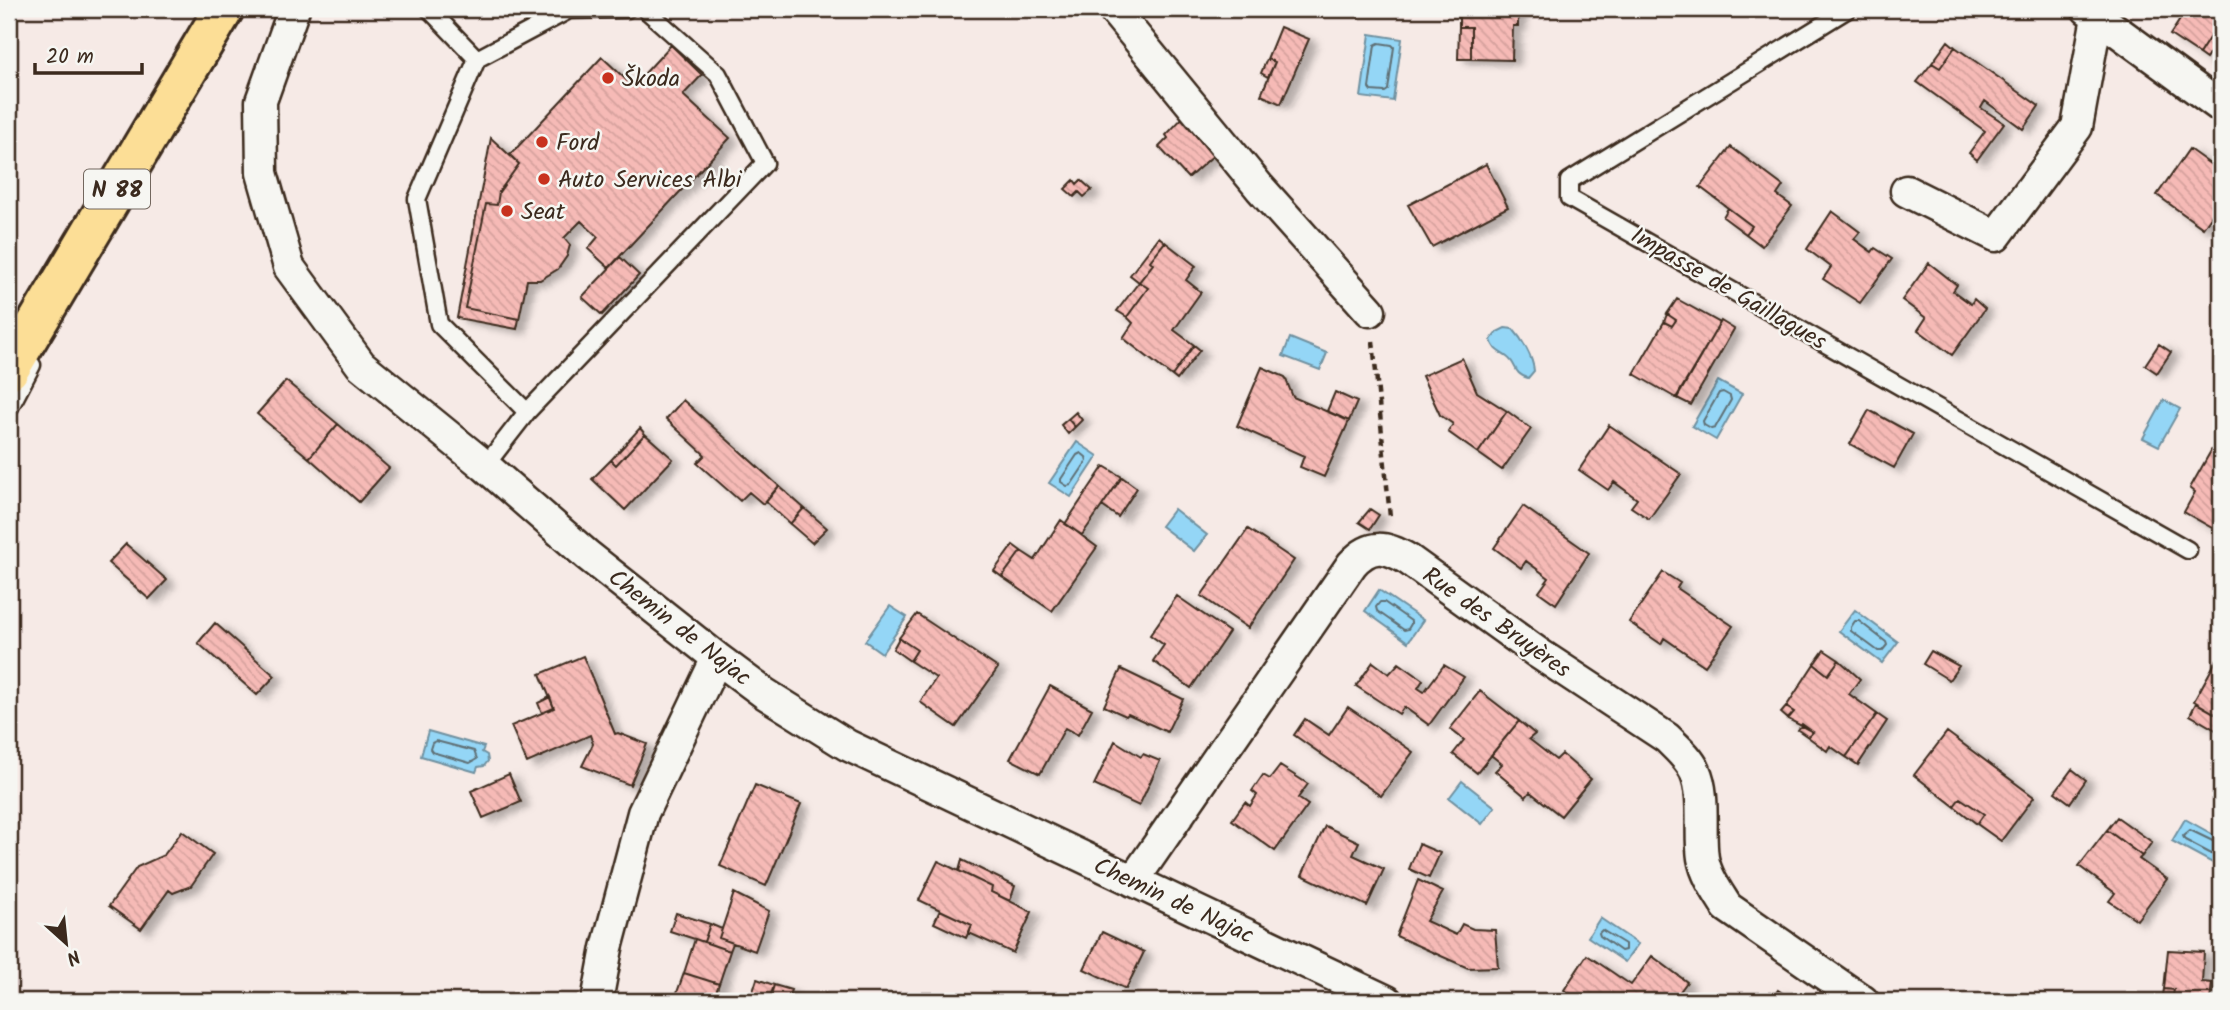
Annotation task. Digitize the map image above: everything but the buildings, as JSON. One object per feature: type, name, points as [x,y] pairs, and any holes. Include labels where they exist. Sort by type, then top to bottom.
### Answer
[{"type":"main road","name":"N 88","points":[[9,370],[224,9]]},
{"type":"street","name":"Chemin de Najac","points":[[294,9],[261,101],[262,173],[289,267],[361,365],[485,466],[587,555],[716,658],[764,693],[847,745],[1387,1001]]},
{"type":"street","points":[[1113,9],[1260,188],[1370,311]]},
{"type":"street","points":[[1906,191],[1996,236],[2077,127],[2092,13],[2221,107]]},
{"type":"street","points":[[1133,881],[1352,564],[1361,553],[1376,548],[1391,549]]},
{"type":"street","name":"Rue des Bruyères","points":[[1391,549],[1409,559],[1538,653],[1667,738],[1683,754],[1695,772],[1699,790],[1703,860],[1727,907],[1863,1001]]},
{"type":"street","points":[[597,1001],[607,948],[642,813],[716,658]]},
{"type":"lane","points":[[429,9],[477,59]]},
{"type":"lane","points":[[527,412],[439,324],[417,199],[477,59],[569,9],[627,9]]},
{"type":"lane","points":[[485,466],[527,412],[765,163],[718,74],[645,9]]},
{"type":"lane","name":"Impasse de Gaillagues","points":[[1848,9],[1569,181],[1569,198],[2188,550]]},
{"type":"lane","points":[[9,410],[176,89]]},
{"type":"path","points":[[1370,311],[1391,549]]},
{"type":"water","points":[[1370,34],[1402,39],[1393,101],[1361,97]]},
{"type":"water","points":[[1505,328],[1513,329],[1529,354],[1534,371],[1528,378],[1520,374],[1510,360],[1492,344],[1491,340],[1497,332]]},
{"type":"water","points":[[1290,338],[1327,353],[1320,370],[1283,356]]},
{"type":"water","points":[[1718,381],[1742,394],[1716,440],[1692,426]]},
{"type":"water","points":[[2164,400],[2180,409],[2159,446],[2143,438]]},
{"type":"water","points":[[1077,442],[1098,456],[1071,497],[1049,483]]},
{"type":"water","points":[[1174,509],[1207,535],[1194,551],[1161,526]]},
{"type":"water","points":[[1379,590],[1423,620],[1408,642],[1365,611]]},
{"type":"water","points":[[890,606],[907,617],[882,653],[865,641]]},
{"type":"water","points":[[1855,610],[1898,642],[1882,663],[1839,631]]},
{"type":"water","points":[[428,731],[484,747],[482,752],[487,755],[488,761],[484,766],[478,767],[476,772],[421,756]]},
{"type":"water","points":[[1462,781],[1495,807],[1482,824],[1449,798]]},
{"type":"water","points":[[2185,819],[2221,839],[2221,861],[2218,866],[2172,841]]},
{"type":"water","points":[[1600,918],[1638,944],[1625,962],[1588,937]]},
{"type":"place","name":"Škoda","points":[[608,78]]},
{"type":"place","name":"Ford","points":[[542,142]]},
{"type":"place","name":"Auto Services Albi","points":[[544,179]]},
{"type":"place","name":"Seat","points":[[507,211]]}]
